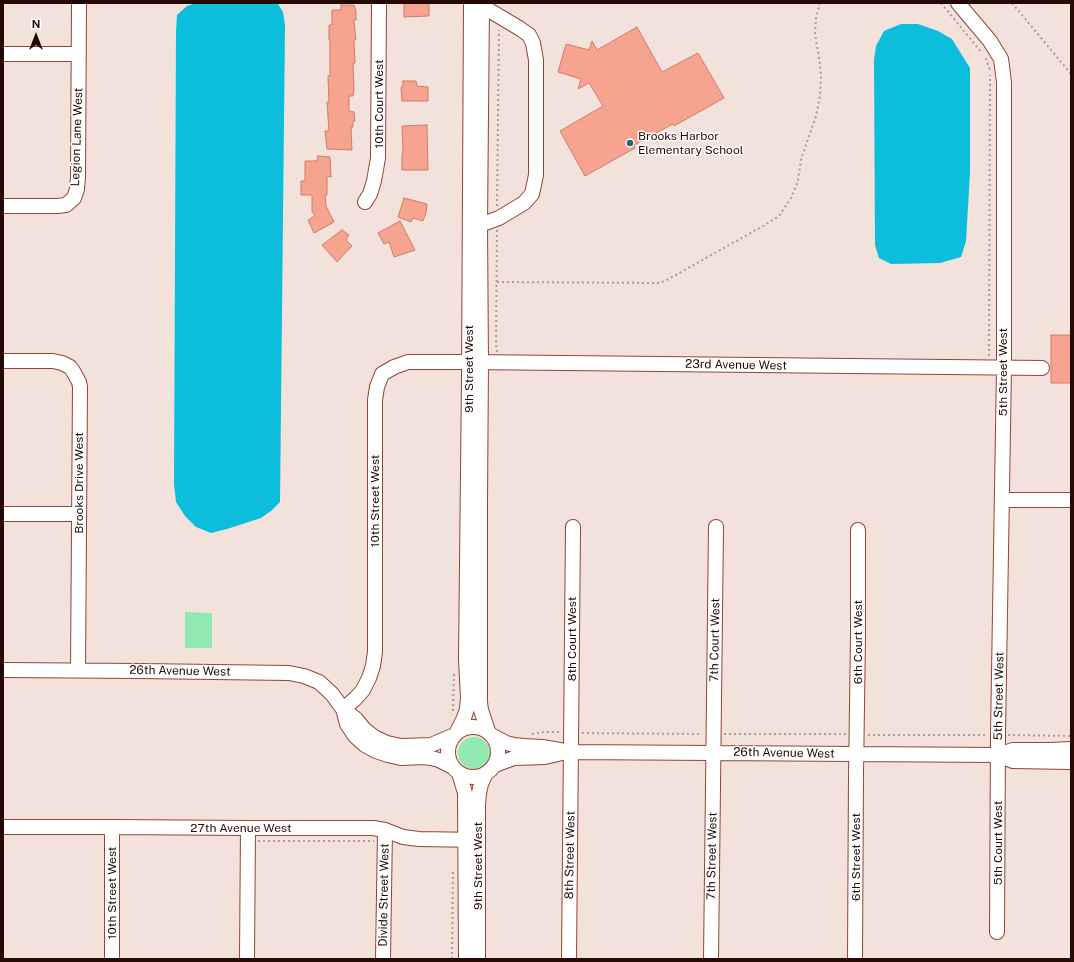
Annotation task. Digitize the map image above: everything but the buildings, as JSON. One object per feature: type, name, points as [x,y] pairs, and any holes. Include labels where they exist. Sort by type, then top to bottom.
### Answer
[{"type":"street","name":"Legion Lane West","points":[[3,206],[57,206],[66,204],[74,198],[77,189],[78,177],[80,3]]},
{"type":"street","name":"10th Court West","points":[[365,202],[370,194],[374,181],[378,158],[379,3]]},
{"type":"street","name":"5th Street West","points":[[958,3],[990,41],[1001,59],[1004,82],[1004,368],[998,755]]},
{"type":"street","points":[[479,4],[529,35],[534,43],[536,60],[536,175],[532,194],[524,203],[497,219],[480,225]]},
{"type":"street","name":"9th Street West","points":[[454,734],[464,718],[468,698],[466,651],[480,225],[479,4]]},
{"type":"street","name":"9th Street West","points":[[479,4],[475,362],[480,502],[480,702],[481,710],[490,733]]},
{"type":"street","points":[[3,54],[79,54]]},
{"type":"street","name":"Brooks Drive West","points":[[3,361],[53,361],[62,363],[70,367],[76,376],[80,387],[78,670]]},
{"type":"street","name":"10th Street West","points":[[343,709],[363,690],[373,666],[375,652],[375,400],[377,387],[382,374],[394,367],[408,362],[475,362]]},
{"type":"street","name":"23rd Avenue West","points":[[475,362],[1042,368]]},
{"type":"street","points":[[1002,500],[1071,500]]},
{"type":"street","points":[[3,514],[79,514]]},
{"type":"street","name":"8th Court West","points":[[570,752],[573,527]]},
{"type":"street","name":"7th Court West","points":[[714,753],[716,528]]},
{"type":"street","name":"6th Court West","points":[[856,754],[858,530]]},
{"type":"street","name":"26th Avenue West","points":[[3,670],[289,673],[304,676],[319,682],[332,694],[343,709],[356,719],[364,729],[374,737],[387,743],[401,746],[431,746],[454,734]]},
{"type":"street","name":"26th Avenue West","points":[[343,709],[347,724],[355,736],[365,746],[388,756],[401,758],[431,758],[439,760],[456,770]]},
{"type":"street","points":[[472,726],[480,727],[490,733],[497,743],[498,758],[490,769],[480,776],[473,777],[466,776],[456,770],[449,762],[447,755],[449,742],[454,734],[464,728],[472,726]]},
{"type":"street","name":"26th Avenue West","points":[[490,733],[506,743],[514,745],[542,747],[570,752],[998,755],[1013,750],[1071,749]]},
{"type":"street","name":"26th Avenue West","points":[[490,769],[514,758],[545,757],[570,752]]},
{"type":"street","name":"8th Street West","points":[[568,959],[570,752]]},
{"type":"street","name":"7th Street West","points":[[711,959],[714,753]]},
{"type":"street","name":"6th Street West","points":[[855,959],[856,754]]},
{"type":"street","name":"26th Avenue West","points":[[998,755],[1013,761],[1071,762]]},
{"type":"street","name":"5th Court West","points":[[997,932],[998,755]]},
{"type":"street","name":"9th Street West","points":[[466,959],[472,840],[481,784],[490,769]]},
{"type":"street","name":"9th Street West","points":[[456,770],[465,793],[472,840],[478,959]]},
{"type":"street","name":"27th Avenue West","points":[[3,827],[373,828],[419,839],[472,840]]},
{"type":"street","name":"10th Street West","points":[[112,827],[112,959]]},
{"type":"street","points":[[247,959],[248,828]]},
{"type":"street","name":"Divide Street West","points":[[383,959],[385,830]]},
{"type":"path","points":[[497,282],[658,283],[665,281],[764,226],[778,216],[791,198],[798,181],[801,159],[814,122],[820,96],[820,64],[815,34],[816,18],[820,3]]},
{"type":"path","points":[[941,3],[981,51],[986,59],[990,71],[989,356]]},
{"type":"path","points":[[1012,3],[1071,74]]},
{"type":"path","points":[[497,353],[499,16]]},
{"type":"path","points":[[452,717],[454,671]]},
{"type":"path","points":[[531,734],[544,732],[564,733]]},
{"type":"path","points":[[578,733],[1071,736]]},
{"type":"path","points":[[452,959],[453,868]]},
{"type":"green space","points":[[185,612],[212,613],[212,648],[185,648]]},
{"type":"green space","points":[[471,737],[477,737],[487,744],[490,753],[489,759],[483,766],[477,769],[471,769],[461,762],[458,756],[458,750],[465,740]]},
{"type":"water","points":[[196,3],[276,3],[283,12],[285,25],[280,502],[261,518],[211,533],[196,527],[185,516],[176,502],[174,484],[176,32],[177,15],[187,6]]},
{"type":"water","points":[[901,24],[918,24],[938,31],[952,39],[970,68],[970,173],[966,241],[961,257],[940,263],[891,264],[879,258],[875,245],[874,60],[876,46],[884,31]]},
{"type":"place","name":"Brooks Harbor Elementary School","points":[[630,143]]}]
